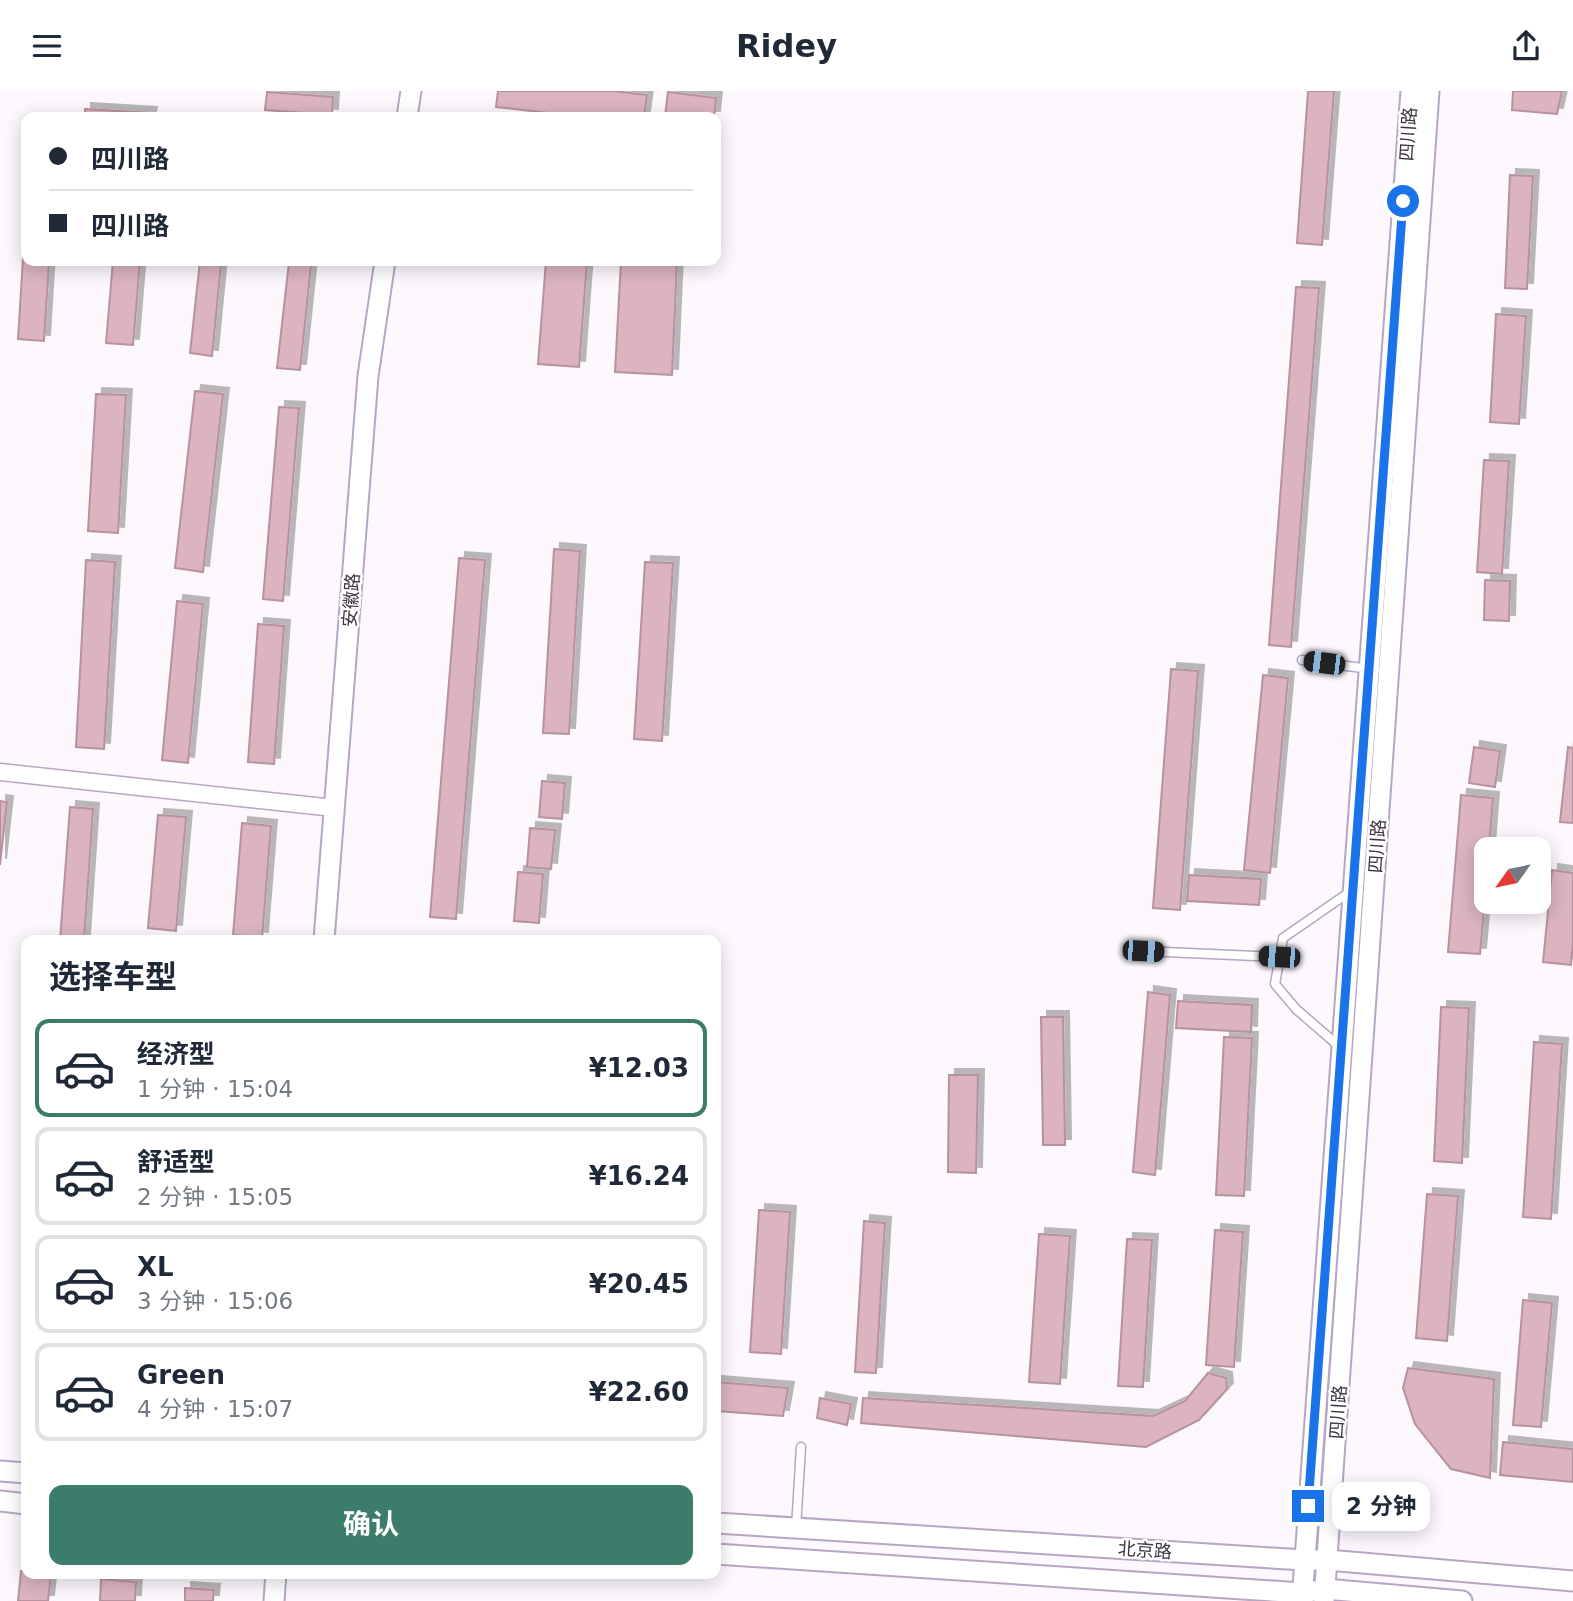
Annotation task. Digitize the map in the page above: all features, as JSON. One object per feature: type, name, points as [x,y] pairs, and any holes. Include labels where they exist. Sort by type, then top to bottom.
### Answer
[{"type":"street","points":[[408,112],[411,91]]},
{"type":"street","name":"四川路","points":[[1302,1597],[1411,91]]},
{"type":"street","name":"四川路","points":[[1325,1595],[1429,91]]},
{"type":"street","name":"安徽路","points":[[324,935],[368,376],[384,266]]},
{"type":"street","points":[[0,772],[334,808]]},
{"type":"street","points":[[0,1471],[21,1473]]},
{"type":"street","points":[[0,1501],[21,1503]]},
{"type":"street","name":"北京路","points":[[721,1523],[1327,1560],[1573,1581]]},
{"type":"street","name":"北京路","points":[[721,1554],[1302,1597],[1325,1595],[1462,1601]]},
{"type":"street","points":[[274,1601],[275,1579]]},
{"type":"lane","points":[[1302,660],[1370,669]]},
{"type":"lane","points":[[1342,1049],[1296,1009],[1276,984],[1283,937],[1353,889]]},
{"type":"lane","points":[[1143,951],[1279,957]]},
{"type":"lane","points":[[796,1528],[801,1447]]},
{"type":"building","points":[[498,91],[613,91],[647,95],[645,112],[540,112],[496,107]]},
{"type":"building","points":[[1308,91],[1334,91],[1322,245],[1297,243]]},
{"type":"building","points":[[1513,91],[1562,91],[1557,114],[1512,110]]},
{"type":"building","points":[[267,92],[333,97],[332,112],[265,110]]},
{"type":"building","points":[[668,92],[716,98],[715,112],[666,112]]},
{"type":"building","points":[[85,109],[134,112],[85,112]]},
{"type":"building","points":[[1510,175],[1533,176],[1527,289],[1505,288]]},
{"type":"building","points":[[23,266],[49,266],[44,341],[18,339]]},
{"type":"building","points":[[113,266],[140,266],[133,345],[106,343]]},
{"type":"building","points":[[199,266],[221,266],[212,356],[190,353]]},
{"type":"building","points":[[289,266],[311,266],[300,370],[277,368]]},
{"type":"building","points":[[546,266],[587,266],[579,367],[538,364]]},
{"type":"building","points":[[621,266],[677,266],[672,375],[615,372]]},
{"type":"building","points":[[1296,287],[1319,288],[1291,647],[1269,645]]},
{"type":"building","points":[[1496,314],[1526,316],[1519,424],[1490,422]]},
{"type":"building","points":[[195,391],[223,394],[203,572],[175,568]]},
{"type":"building","points":[[96,394],[126,395],[118,533],[88,531]]},
{"type":"building","points":[[279,407],[299,408],[283,601],[263,599]]},
{"type":"building","points":[[1484,460],[1509,461],[1502,574],[1477,572]]},
{"type":"building","points":[[554,549],[580,551],[569,734],[543,733]]},
{"type":"building","points":[[459,558],[485,560],[456,919],[430,917]]},
{"type":"building","points":[[86,560],[115,562],[104,749],[76,747]]},
{"type":"building","points":[[645,562],[673,563],[662,741],[634,739]]},
{"type":"building","points":[[1485,580],[1510,581],[1509,621],[1484,620]]},
{"type":"building","points":[[177,601],[203,604],[188,763],[162,760]]},
{"type":"building","points":[[258,624],[284,626],[274,764],[248,762]]},
{"type":"building","points":[[1171,669],[1198,671],[1180,910],[1153,908]]},
{"type":"building","points":[[1263,675],[1288,678],[1270,873],[1244,870]]},
{"type":"building","points":[[1474,747],[1500,751],[1495,787],[1469,783]]},
{"type":"building","points":[[1568,747],[1573,748],[1573,823],[1560,822]]},
{"type":"building","points":[[542,781],[565,783],[562,819],[539,817]]},
{"type":"building","points":[[1461,795],[1493,798],[1490,837],[1474,837],[1474,914],[1483,914],[1480,954],[1448,952]]},
{"type":"building","points":[[0,801],[7,802],[0,865]]},
{"type":"building","points":[[70,807],[93,809],[84,935],[60,935]]},
{"type":"building","points":[[158,815],[186,817],[176,931],[148,928]]},
{"type":"building","points":[[242,823],[271,826],[262,935],[233,935]]},
{"type":"building","points":[[530,828],[555,830],[551,869],[527,867]]},
{"type":"building","points":[[1552,870],[1573,873],[1571,965],[1543,962],[1548,914],[1551,914]]},
{"type":"building","points":[[518,872],[543,874],[539,923],[514,921]]},
{"type":"building","points":[[1189,875],[1261,879],[1259,905],[1187,901]]},
{"type":"building","points":[[1148,992],[1170,995],[1155,1175],[1133,1172]]},
{"type":"building","points":[[1178,1001],[1252,1005],[1251,1032],[1176,1028]]},
{"type":"building","points":[[1441,1007],[1469,1008],[1462,1163],[1434,1161]]},
{"type":"building","points":[[1041,1017],[1063,1017],[1065,1145],[1043,1145]]},
{"type":"building","points":[[1224,1037],[1252,1038],[1244,1196],[1216,1195]]},
{"type":"building","points":[[1534,1042],[1562,1044],[1551,1219],[1523,1217]]},
{"type":"building","points":[[949,1075],[978,1075],[976,1173],[948,1172]]},
{"type":"building","points":[[1427,1194],[1458,1196],[1447,1341],[1416,1338]]},
{"type":"building","points":[[759,1210],[790,1212],[781,1354],[750,1352]]},
{"type":"building","points":[[864,1221],[885,1223],[876,1373],[855,1372]]},
{"type":"building","points":[[1215,1230],[1243,1232],[1234,1367],[1206,1365]]},
{"type":"building","points":[[1039,1234],[1070,1236],[1060,1384],[1029,1382]]},
{"type":"building","points":[[1127,1239],[1152,1240],[1143,1387],[1118,1386]]},
{"type":"building","points":[[1523,1300],[1552,1303],[1541,1427],[1513,1425]]},
{"type":"building","points":[[1408,1368],[1494,1379],[1490,1478],[1451,1469],[1415,1424],[1403,1388]]},
{"type":"building","points":[[1208,1373],[1226,1378],[1227,1389],[1199,1420],[1146,1447],[861,1423],[863,1398],[1153,1416],[1185,1401]]},
{"type":"building","points":[[721,1382],[788,1388],[783,1416],[721,1411]]},
{"type":"building","points":[[820,1398],[851,1404],[847,1425],[817,1418]]},
{"type":"building","points":[[1503,1442],[1573,1449],[1573,1482],[1500,1475]]},
{"type":"building","points":[[21,1571],[21,1579],[50,1579],[48,1601],[18,1601]]},
{"type":"building","points":[[101,1579],[136,1582],[135,1601],[100,1601]]},
{"type":"building","points":[[185,1588],[214,1590],[213,1601],[185,1601]]},
{"type":"route","points":[[1308,1506],[1403,201]]}]
